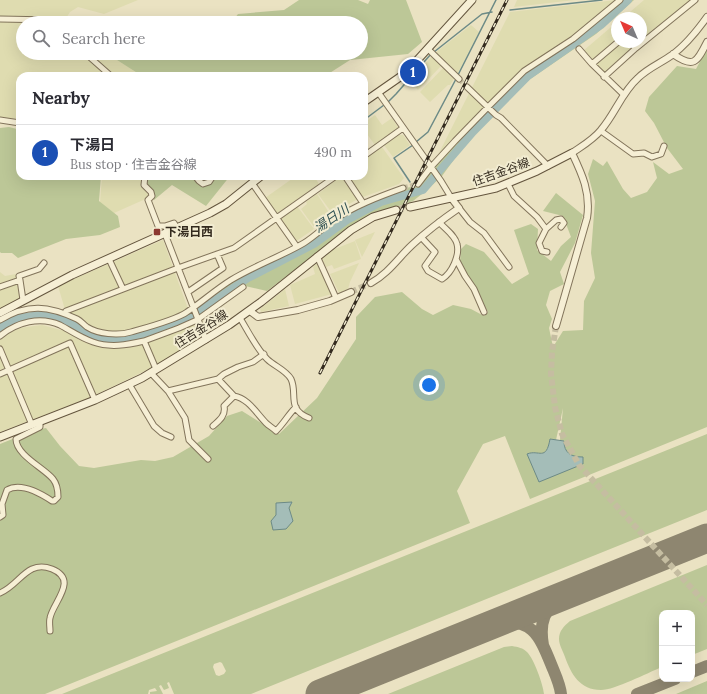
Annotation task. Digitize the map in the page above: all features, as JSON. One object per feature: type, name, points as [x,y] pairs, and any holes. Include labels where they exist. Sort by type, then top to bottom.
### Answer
[{"type":"main road","points":[[368,98],[400,77],[431,52],[472,0]]},
{"type":"main road","name":"住吉金谷線","points":[[410,207],[452,199],[508,184],[548,166],[572,153]]},
{"type":"main road","points":[[0,313],[72,275],[164,234],[226,204],[256,180]]},
{"type":"main road","name":"住吉金谷線","points":[[0,437],[95,400],[153,371],[206,340],[250,311],[356,226],[380,215],[396,210]]},
{"type":"street","points":[[418,184],[488,107],[524,71],[573,38],[620,0]]},
{"type":"street","points":[[647,39],[695,0]]},
{"type":"street","points":[[556,326],[589,208],[587,190],[582,173],[572,153],[601,131],[638,77],[673,54],[690,40],[707,17]]},
{"type":"street","points":[[0,19],[16,19]]},
{"type":"street","points":[[673,54],[685,62],[690,63],[699,58],[707,42]]},
{"type":"street","points":[[592,64],[611,48]]},
{"type":"street","points":[[604,77],[636,48]]},
{"type":"street","points":[[579,49],[604,77],[624,96]]},
{"type":"street","points":[[431,52],[459,79]]},
{"type":"street","points":[[94,60],[107,72]]},
{"type":"street","points":[[467,87],[501,118],[548,166]]},
{"type":"street","points":[[378,92],[432,167],[452,199],[470,222],[484,233],[509,267]]},
{"type":"street","points":[[0,120],[16,122]]},
{"type":"street","points":[[368,153],[403,128]]},
{"type":"street","points":[[601,131],[633,154],[644,153],[652,157],[661,154],[664,146]]},
{"type":"street","points":[[145,180],[144,185],[151,192],[152,196],[148,200],[158,226],[165,226],[174,223],[177,228]]},
{"type":"street","points":[[198,180],[203,184],[210,180]]},
{"type":"street","points":[[66,311],[234,248],[330,180]]},
{"type":"street","points":[[348,180],[363,203]]},
{"type":"street","points":[[252,183],[297,247]]},
{"type":"street","points":[[508,184],[514,196],[537,217],[546,229]]},
{"type":"street","points":[[0,320],[13,313],[37,308],[54,310],[79,320],[88,327],[100,332],[111,334],[129,333],[180,316],[193,308],[218,288],[249,269],[297,247],[332,221],[363,203],[403,188]]},
{"type":"street","points":[[371,283],[383,276],[421,237],[459,208]]},
{"type":"street","points":[[547,252],[542,251],[538,243],[546,229],[556,220],[561,219],[564,223],[561,228]]},
{"type":"street","points":[[421,237],[435,252],[425,266],[428,271],[442,279],[447,276],[456,259],[457,243],[449,231],[439,222]]},
{"type":"street","points":[[164,234],[206,340]]},
{"type":"street","points":[[188,292],[223,268],[217,254]]},
{"type":"street","points":[[317,256],[336,298]]},
{"type":"street","points":[[109,259],[123,289]]},
{"type":"street","points":[[456,259],[474,289],[484,312]]},
{"type":"street","points":[[23,300],[19,276],[39,268],[44,263]]},
{"type":"street","points":[[0,287],[20,280]]},
{"type":"street","points":[[0,336],[7,330],[20,324],[45,321],[59,325],[93,342],[118,346],[144,341],[198,320],[242,287]]},
{"type":"street","points":[[250,311],[258,317],[298,310],[351,292]]},
{"type":"street","points":[[240,318],[264,354],[291,379],[296,407],[304,416],[309,418]]},
{"type":"street","points":[[144,341],[153,371],[185,418],[189,440],[208,459]]},
{"type":"street","points":[[0,374],[70,343],[95,400]]},
{"type":"street","points":[[0,349],[32,424]]},
{"type":"street","points":[[168,392],[218,379],[224,374],[238,367],[253,362],[264,354]]},
{"type":"street","points":[[218,379],[234,396],[237,396],[251,405],[253,410],[276,431],[296,407]]},
{"type":"street","points":[[129,384],[154,426],[162,433],[171,437]]},
{"type":"street","points":[[213,426],[222,418],[225,411],[224,406],[234,396]]},
{"type":"street","points":[[0,517],[3,515],[2,504],[7,490],[12,487],[26,488],[39,492],[52,501],[58,497],[58,490],[54,480],[23,453],[16,441],[16,439],[40,427],[40,422]]},
{"type":"street","points":[[0,593],[8,590],[29,570],[39,566],[55,570],[63,576],[65,583],[50,618],[50,631]]},
{"type":"shaded area","points":[[0,0],[138,0],[104,14],[78,7],[70,12],[67,16],[16,16],[16,60],[117,60],[136,72],[16,72],[16,119],[0,117]]},
{"type":"shaded area","points":[[517,0],[575,0],[514,7]]},
{"type":"shaded area","points":[[616,0],[599,16],[570,38],[528,66],[488,103],[438,155],[510,12]]},
{"type":"shaded area","points":[[644,0],[693,0],[647,38],[647,12],[630,12]]},
{"type":"shaded area","points":[[471,25],[479,32],[457,75],[435,53]]},
{"type":"shaded area","points":[[611,27],[611,46],[592,61],[583,51]]},
{"type":"shaded area","points":[[614,48],[634,48],[604,74],[595,63]]},
{"type":"shaded area","points":[[433,55],[442,65],[418,90],[410,81]]},
{"type":"shaded area","points":[[443,68],[455,77],[450,85],[448,85],[430,102],[420,92]]},
{"type":"shaded area","points":[[375,115],[382,125],[392,118],[399,129],[375,145],[368,135],[368,120]]},
{"type":"shaded area","points":[[399,135],[403,135],[410,145],[393,157],[384,145]]},
{"type":"shaded area","points":[[382,147],[404,178],[399,184],[363,197],[350,180],[368,180],[368,156]]},
{"type":"shaded area","points":[[102,180],[146,180],[150,197],[114,213],[100,203]]},
{"type":"shaded area","points":[[290,180],[316,180],[319,184],[276,214],[265,198]]},
{"type":"shaded area","points":[[336,180],[344,180],[358,199],[349,204],[348,203],[332,213],[318,194]]},
{"type":"shaded area","points":[[317,194],[330,214],[314,227],[301,209],[307,204],[306,202]]},
{"type":"shaded area","points":[[297,206],[314,229],[295,242],[279,219]]},
{"type":"shaded area","points":[[375,232],[362,257],[355,240]]},
{"type":"shaded area","points":[[163,240],[199,339],[153,367],[89,398],[0,432],[0,339],[19,328],[42,325],[61,330],[66,313],[58,286]]},
{"type":"shaded area","points":[[355,241],[361,259],[334,269],[332,265],[326,267],[322,259],[332,250]]},
{"type":"shaded area","points":[[318,262],[332,294],[295,304],[290,285],[315,274],[313,267]]},
{"type":"shaded area","points":[[359,263],[348,289],[339,293],[330,274]]},
{"type":"shaded area","points":[[0,272],[5,276],[16,274],[17,278],[0,284]]},
{"type":"shaded area","points":[[17,284],[20,299],[0,309],[0,290]]},
{"type":"shaded area","points":[[285,289],[289,306],[261,312],[260,309]]},
{"type":"green space","points":[[299,0],[358,0],[368,4],[370,0],[406,0],[422,42],[408,54],[368,58],[368,16],[236,16],[238,14],[284,10]]},
{"type":"green space","points":[[624,0],[634,0],[621,12],[611,12],[611,21],[596,34],[526,82],[466,143],[442,176],[427,190],[413,201],[393,208],[331,242],[267,291],[245,286],[192,320],[143,338],[118,343],[97,340],[72,331],[63,321],[47,317],[23,319],[12,324],[0,334],[0,326],[11,318],[23,314],[48,312],[61,315],[78,321],[87,329],[108,337],[136,335],[187,316],[211,296],[256,268],[308,243],[336,221],[364,203],[398,190],[419,185],[428,172],[507,91],[534,66],[583,34]]},
{"type":"green space","points":[[707,48],[707,427],[530,499],[505,436],[483,444],[457,491],[470,523],[45,694],[0,694],[0,444],[35,430],[46,428],[60,446],[79,466],[94,468],[141,460],[155,461],[173,457],[209,436],[227,416],[242,411],[279,434],[317,398],[356,339],[356,317],[375,297],[402,292],[422,309],[433,315],[453,305],[471,309],[484,316],[488,312],[460,262],[461,249],[466,244],[484,252],[512,284],[529,274],[514,230],[531,224],[538,229],[537,250],[551,261],[561,246],[571,237],[563,216],[543,211],[556,193],[583,215],[575,243],[560,272],[564,284],[550,291],[546,305],[552,319],[549,328],[553,347],[563,331],[583,330],[584,301],[595,278],[591,253],[595,201],[588,174],[593,159],[603,166],[607,161],[623,189],[631,198],[647,192],[657,178],[653,162],[669,174],[683,169],[667,148],[654,123],[645,111],[649,97],[677,66],[696,69]],"holes":[[[563,408],[560,440],[564,441],[567,451],[576,457],[527,454],[544,453],[550,439],[556,440]]]},
{"type":"green space","points":[[117,60],[350,60],[331,72],[136,72]]},
{"type":"green space","points":[[9,127],[16,129],[16,180],[101,180],[99,201],[118,216],[120,227],[100,235],[66,239],[18,258],[12,253],[1,253],[0,128]]},
{"type":"green space","points":[[145,180],[227,180],[206,206],[172,185],[154,200],[146,187]]},
{"type":"green space","points":[[707,434],[707,510],[251,694],[174,694],[169,682],[167,683],[169,688],[164,690],[161,685],[159,686],[163,694],[150,694],[150,692],[157,691],[155,688],[149,690],[148,694],[62,694]],"holes":[[[220,662],[226,671],[224,674],[219,676],[216,675],[213,667],[214,664]]]},
{"type":"green space","points":[[707,565],[707,649],[695,654],[695,610],[659,610],[659,668],[622,684],[601,690],[587,687],[577,680],[570,669],[559,641],[561,631],[570,621]]},
{"type":"green space","points":[[512,646],[524,650],[530,655],[538,672],[544,694],[388,694],[504,647]]},
{"type":"green space","points":[[707,681],[707,694],[676,694]]},
{"type":"water","points":[[550,439],[564,441],[565,449],[569,454],[583,457],[583,464],[539,482],[527,454],[544,453]]},
{"type":"water","points":[[292,502],[289,508],[293,521],[286,529],[273,530],[271,521],[276,515],[276,503]]},
{"type":"waterway","points":[[458,75],[496,0]]},
{"type":"waterway","points":[[510,10],[602,0]]},
{"type":"waterway","name":"湯日川","points":[[0,328],[14,319],[45,314],[60,318],[97,337],[111,340],[132,338],[191,316],[248,278],[314,244],[347,220],[381,202],[423,190],[473,132],[528,76],[601,25],[628,0]]},
{"type":"waterway","points":[[434,52],[482,14],[492,12]]},
{"type":"waterway","points":[[388,102],[431,54]]},
{"type":"waterway","points":[[416,142],[428,132],[456,79]]},
{"type":"waterway","points":[[368,117],[384,105]]},
{"type":"waterway","points":[[410,182],[394,158],[413,145]]},
{"type":"taxiway","points":[[543,645],[542,629],[544,616],[552,605],[564,596]]},
{"type":"taxiway","points":[[495,623],[507,622],[525,625],[538,636],[547,653],[560,686],[561,694]]},
{"type":"taxiway","points":[[695,671],[707,666]]},
{"type":"taxiway","points":[[637,694],[667,682]]},
{"type":"runway","points":[[320,694],[707,538]]},
{"type":"tunnel","points":[[459,79],[467,87]]},
{"type":"tunnel","points":[[403,188],[418,184]]},
{"type":"tunnel","points":[[396,210],[410,207]]},
{"type":"tunnel","points":[[351,292],[371,283]]},
{"type":"tunnel","points":[[556,326],[552,352],[551,374],[555,407],[562,434],[579,465],[707,605]]},
{"type":"railway","points":[[320,373],[507,0]]},
{"type":"place","name":"下湯日","points":[[413,72]]},
{"type":"place","name":"下湯日西","points":[[157,232]]}]
